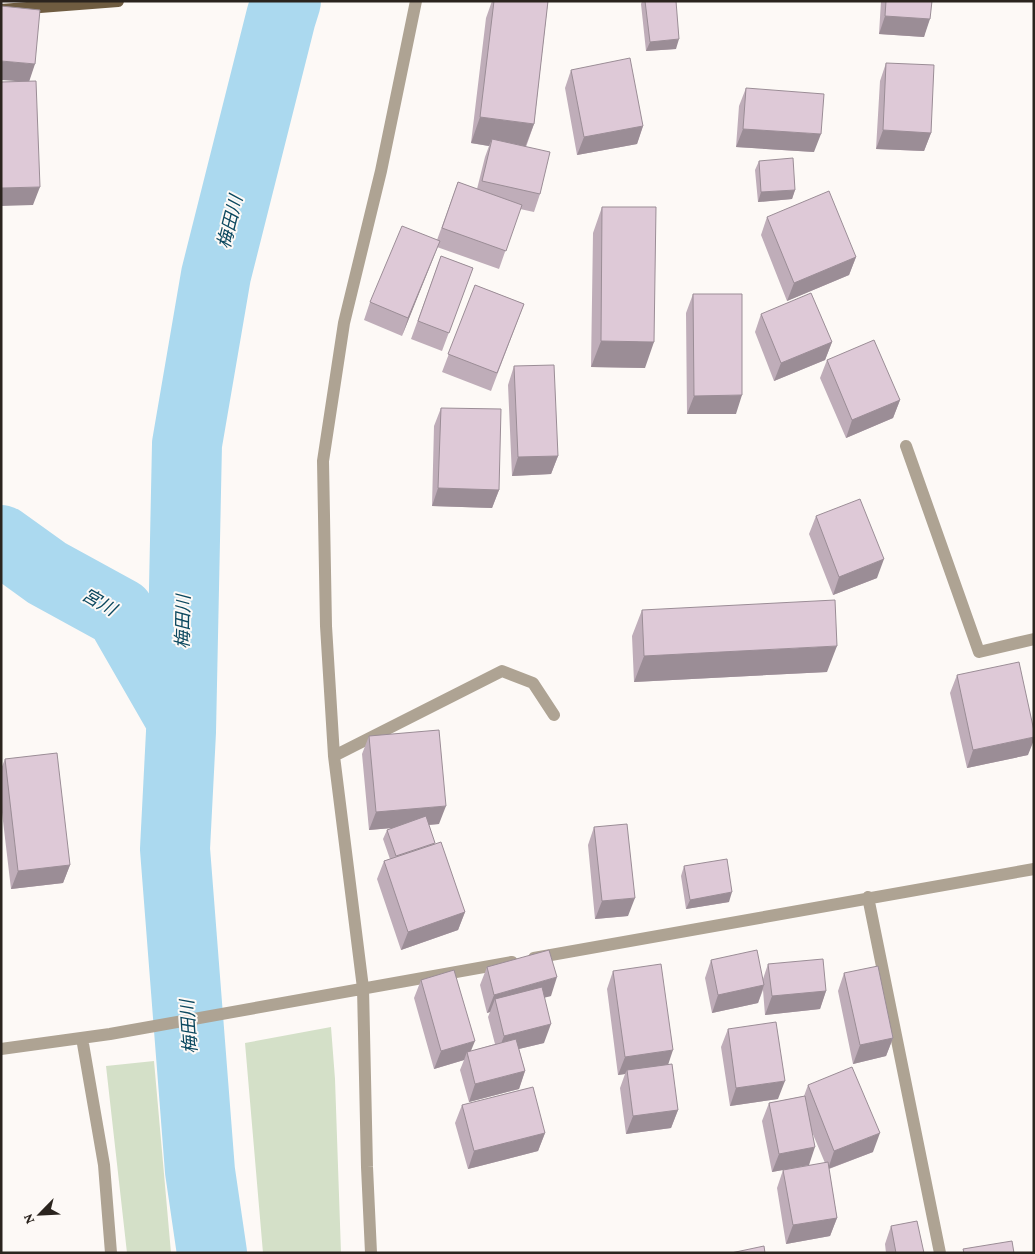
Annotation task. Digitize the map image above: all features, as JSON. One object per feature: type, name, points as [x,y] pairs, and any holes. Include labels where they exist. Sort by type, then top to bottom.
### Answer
[{"type":"main road","points":[[1,10],[118,1]]},
{"type":"street","points":[[371,1253],[366,1157],[362,988],[334,756],[326,626],[322,461],[344,323],[381,171],[416,1]]},
{"type":"street","points":[[906,446],[979,652],[1034,639]]},
{"type":"street","points":[[334,756],[502,671],[533,683],[554,715]]},
{"type":"street","points":[[1,1049],[110,1034],[729,924],[868,897],[1034,869]]},
{"type":"street","points":[[868,897],[940,1253]]},
{"type":"street","points":[[82,1038],[104,1165],[111,1253]]},
{"type":"green space","points":[[331,1027],[335,1079],[341,1253],[263,1253],[245,1043]]},
{"type":"green space","points":[[154,1061],[171,1253],[127,1253],[106,1066]]},
{"type":"building","points":[[494,1],[548,1],[534,124],[480,117]]},
{"type":"building","points":[[645,1],[676,1],[679,39],[650,42]]},
{"type":"building","points":[[886,1],[932,1],[930,19],[885,16]]},
{"type":"building","points":[[1,6],[40,10],[35,64],[1,61]]},
{"type":"building","points":[[630,58],[643,126],[584,137],[571,70]]},
{"type":"building","points":[[886,63],[934,65],[931,133],[883,130]]},
{"type":"building","points":[[36,81],[40,187],[1,188],[1,82]]},
{"type":"building","points":[[746,88],[824,94],[821,134],[743,129]]},
{"type":"building","points":[[492,139],[550,152],[540,194],[482,181]]},
{"type":"building","points":[[793,158],[795,190],[761,192],[759,161]]},
{"type":"building","points":[[458,182],[522,205],[506,251],[442,228]]},
{"type":"building","points":[[829,191],[856,257],[794,283],[767,217]]},
{"type":"building","points":[[602,207],[656,207],[654,342],[601,341]]},
{"type":"building","points":[[402,226],[440,241],[408,318],[370,302]]},
{"type":"building","points":[[441,256],[473,268],[449,333],[418,321]]},
{"type":"building","points":[[475,285],[524,304],[497,373],[448,354]]},
{"type":"building","points":[[811,293],[832,342],[781,363],[761,314]]},
{"type":"building","points":[[693,294],[742,294],[742,395],[694,396]]},
{"type":"building","points":[[874,340],[900,400],[852,420],[827,360]]},
{"type":"building","points":[[554,365],[558,456],[518,457],[514,366]]},
{"type":"building","points":[[441,408],[501,409],[499,490],[438,488]]},
{"type":"building","points":[[860,499],[884,559],[839,577],[816,516]]},
{"type":"building","points":[[835,600],[837,646],[644,656],[642,610]]},
{"type":"building","points":[[1019,662],[1034,737],[973,750],[957,675]]},
{"type":"building","points":[[439,730],[446,806],[376,812],[369,736]]},
{"type":"building","points":[[57,753],[70,865],[18,871],[5,759]]},
{"type":"building","points":[[426,816],[435,843],[396,856],[387,830]]},
{"type":"building","points":[[627,824],[635,898],[602,901],[594,827]]},
{"type":"building","points":[[441,842],[465,912],[408,932],[384,861]]},
{"type":"building","points":[[727,859],[732,892],[690,900],[684,866]]},
{"type":"building","points":[[549,950],[557,977],[494,995],[487,967]]},
{"type":"building","points":[[757,950],[764,985],[718,995],[711,960]]},
{"type":"building","points":[[823,959],[826,991],[772,996],[768,964]]},
{"type":"building","points":[[661,964],[673,1050],[625,1057],[613,971]]},
{"type":"building","points":[[878,966],[893,1038],[860,1045],[844,973]]},
{"type":"building","points":[[454,970],[475,1041],[441,1051],[421,980]]},
{"type":"building","points":[[542,987],[551,1024],[504,1036],[495,999]]},
{"type":"building","points":[[776,1022],[785,1081],[736,1088],[728,1029]]},
{"type":"building","points":[[516,1039],[525,1071],[475,1084],[467,1052]]},
{"type":"building","points":[[672,1064],[678,1110],[633,1116],[627,1070]]},
{"type":"building","points":[[852,1067],[880,1133],[834,1151],[808,1085]]},
{"type":"building","points":[[533,1087],[545,1133],[474,1151],[462,1105]]},
{"type":"building","points":[[805,1096],[815,1147],[779,1154],[769,1103]]},
{"type":"building","points":[[828,1162],[837,1218],[793,1225],[783,1170]]},
{"type":"building","points":[[917,1221],[924,1253],[896,1253],[891,1226]]},
{"type":"building","points":[[1012,1241],[1014,1253],[964,1253],[963,1249]]},
{"type":"building","points":[[764,1246],[765,1253],[731,1253]]},
{"type":"waterway","name":"梅田川","points":[[212,1253],[200,1171],[175,849],[181,732],[187,444],[216,275],[286,1]]},
{"type":"waterway","name":"宮川","points":[[1,540],[47,573],[120,613],[181,719]]}]
